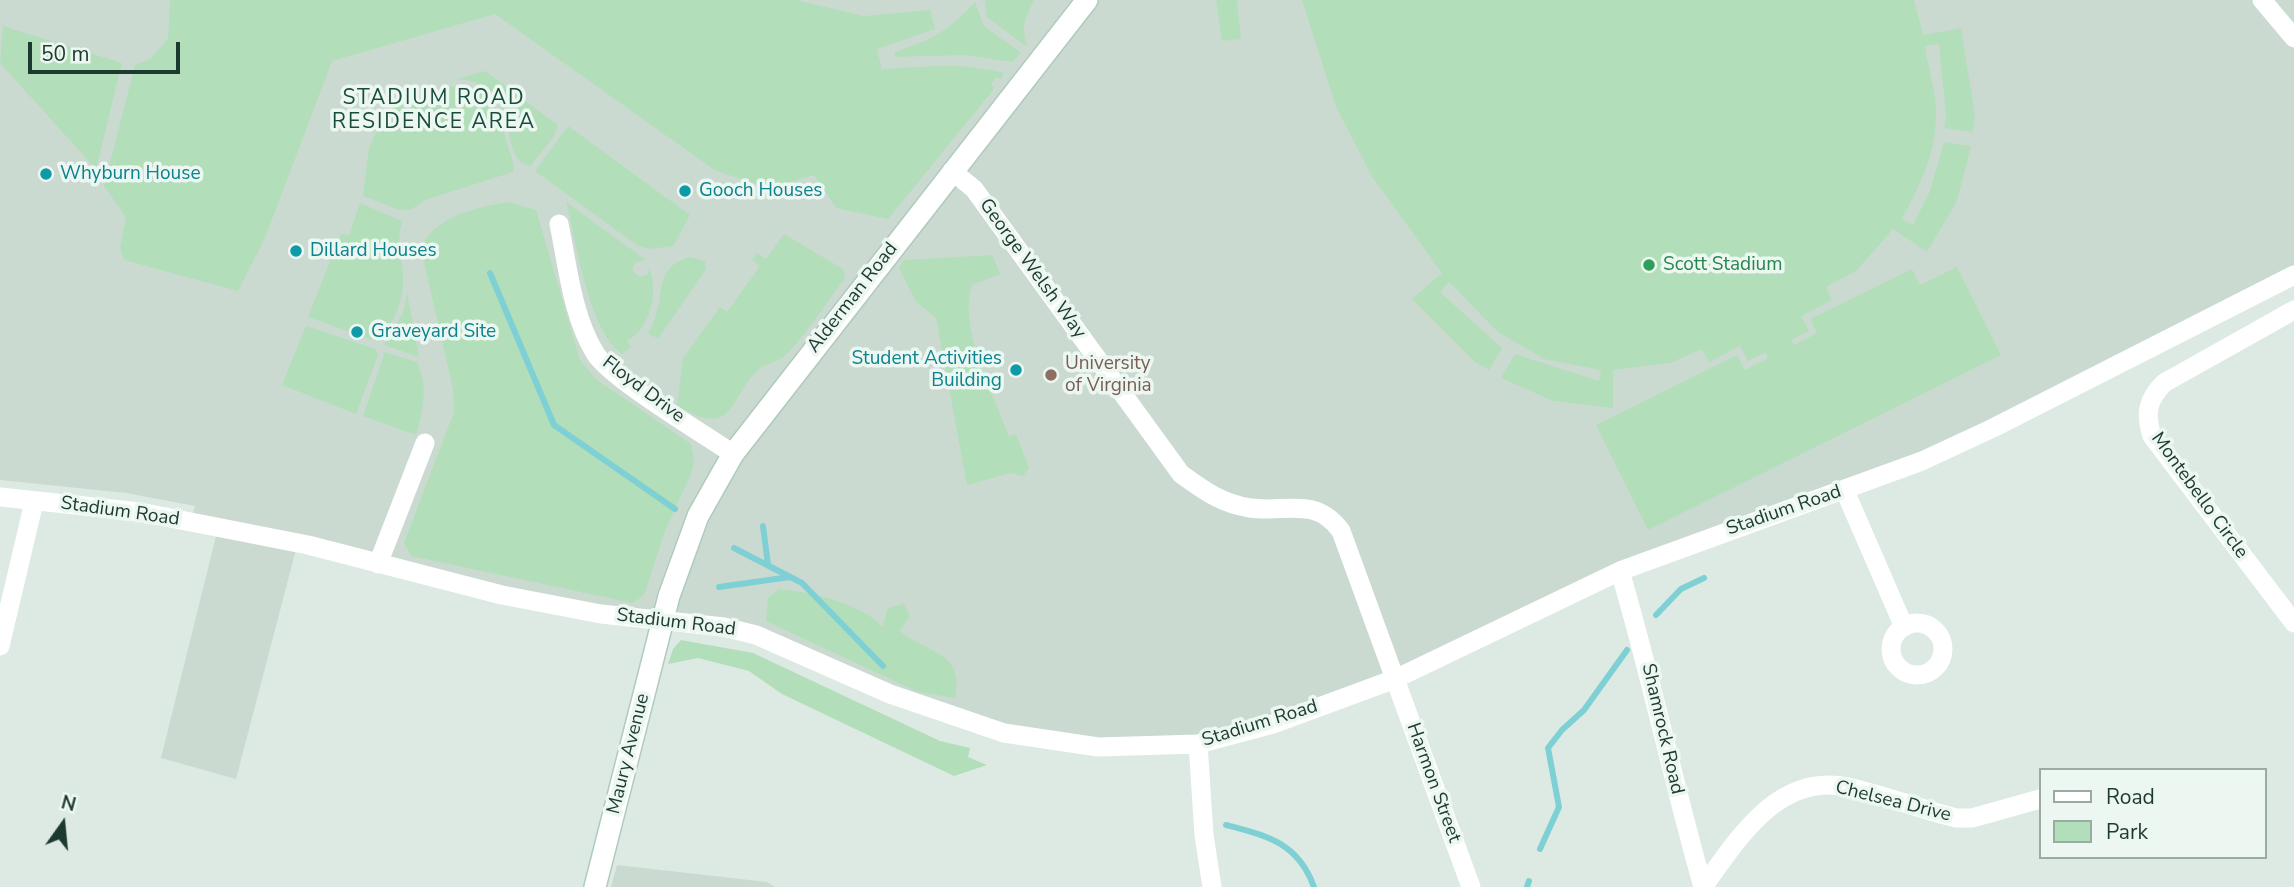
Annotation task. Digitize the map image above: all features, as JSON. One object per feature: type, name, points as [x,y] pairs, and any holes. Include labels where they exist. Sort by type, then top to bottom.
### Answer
[{"type":"main road","name":"Alderman Road","points":[[664,621],[676,576],[698,516],[733,454],[1087,0]]},
{"type":"main road","name":"Maury Avenue","points":[[595,887],[664,621]]},
{"type":"street","points":[[2262,0],[2294,38]]},
{"type":"street","name":"George Welsh Way","points":[[952,171],[974,189],[1181,474],[1215,499],[1250,508],[1309,509],[1329,514],[1340,531],[1395,679]]},
{"type":"street","name":"Floyd Drive","points":[[559,224],[581,326],[597,356],[631,384],[733,454]]},
{"type":"street","name":"Stadium Road","points":[[0,497],[140,512],[264,535],[502,595],[601,614],[724,627],[756,635],[890,694],[1004,733],[1098,747],[1198,744],[1273,724],[1395,679],[1620,571],[1690,543],[1845,491],[1993,428],[2294,275]]},
{"type":"street","name":"Montebello Circle","points":[[2294,310],[2164,383],[2154,393],[2147,420],[2152,436],[2294,624]]},
{"type":"street","points":[[378,564],[425,443]]},
{"type":"street","points":[[1845,491],[1904,627]]},
{"type":"street","points":[[0,646],[34,502]]},
{"type":"street","name":"Shamrock Road","points":[[1620,571],[1642,643],[1681,808],[1703,887]]},
{"type":"street","name":"Harmon Street","points":[[1395,679],[1471,887]]},
{"type":"street","points":[[1198,744],[1204,835],[1212,887]]},
{"type":"street","name":"Chelsea Drive","points":[[1703,887],[1741,834],[1766,808],[1800,789],[1825,785],[1847,786],[1956,818],[1972,818],[2038,800]]},
{"type":"shaded area","name":"University of Virginia","points":[[0,0],[2294,0],[2294,277],[2005,426],[1680,545],[1392,682],[1196,746],[1022,739],[788,648],[298,542],[236,779],[161,758],[218,528],[191,522],[195,506],[126,493],[0,480]]},
{"type":"shaded area","points":[[617,865],[767,882],[775,887],[611,887]]},
{"type":"green space","points":[[170,0],[796,0],[864,16],[930,10],[935,29],[877,49],[882,69],[957,66],[1004,73],[1001,80],[997,77],[991,84],[994,89],[888,219],[836,208],[814,175],[770,188],[716,171],[495,14],[332,61],[265,238],[238,291],[124,260],[120,248],[126,217],[104,186],[135,65],[150,59],[168,39]]},
{"type":"green space","points":[[985,0],[1034,0],[1024,23],[1027,47],[987,17]]},
{"type":"green space","points":[[1216,0],[1237,0],[1241,39],[1222,41]]},
{"type":"green space","name":"Scott Stadium","points":[[1302,0],[1914,0],[1923,35],[1961,28],[1975,116],[1972,132],[1944,128],[1946,115],[1939,44],[1925,46],[1935,99],[1935,130],[1925,170],[1902,219],[1913,225],[1930,191],[1944,142],[1971,146],[1957,201],[1927,252],[1893,229],[1856,271],[1826,287],[1832,300],[1801,316],[1809,331],[1791,340],[1794,345],[1817,333],[1810,319],[1912,269],[1920,285],[1957,267],[2001,355],[1648,530],[1596,425],[1737,355],[1745,370],[1768,358],[1766,352],[1748,361],[1740,346],[1709,362],[1702,349],[1670,363],[1613,370],[1613,408],[1553,401],[1501,378],[1515,354],[1599,381],[1601,370],[1544,359],[1498,332],[1449,282],[1440,292],[1502,348],[1489,370],[1475,362],[1412,299],[1442,273],[1373,178],[1336,107]]},
{"type":"green space","points":[[975,2],[984,26],[1021,53],[1012,62],[964,55],[895,57],[895,52],[929,39],[948,27]]},
{"type":"green space","points":[[3,26],[122,63],[96,169],[0,63]]},
{"type":"green space","points":[[485,71],[558,125],[553,138],[530,166],[519,160],[513,149],[507,121],[494,94],[479,84],[457,79]]},
{"type":"green space","points":[[466,85],[487,92],[495,105],[514,165],[513,172],[425,200],[412,209],[400,210],[363,196],[369,147],[387,110],[418,97],[438,98],[448,87]]},
{"type":"green space","points":[[568,126],[690,215],[673,246],[649,249],[638,246],[535,171]]},
{"type":"green space","points":[[508,202],[536,210],[580,360],[597,380],[691,444],[694,460],[691,474],[665,531],[644,595],[633,603],[411,556],[404,543],[454,412],[453,389],[421,249],[427,238],[445,221],[483,207]]},
{"type":"green space","points":[[566,202],[646,260],[635,262],[632,270],[640,277],[648,274],[649,268],[653,287],[651,308],[642,327],[627,341],[631,347],[622,354],[600,326],[592,306]]},
{"type":"green space","points":[[360,203],[402,221],[399,240],[402,295],[395,316],[379,342],[308,317],[341,234],[349,236]]},
{"type":"green space","points":[[784,234],[843,269],[845,278],[796,344],[782,358],[758,370],[728,412],[710,419],[677,406],[683,358],[720,307],[727,312],[760,266],[752,260],[757,253],[766,259]]},
{"type":"green space","points":[[992,255],[1000,274],[972,285],[969,302],[973,341],[1009,436],[1016,434],[1029,468],[1023,476],[1010,473],[967,485],[936,318],[916,302],[899,268],[904,260]]},
{"type":"green space","points":[[690,257],[705,261],[706,269],[658,339],[648,333],[658,309],[664,277],[677,262]]},
{"type":"green space","points":[[407,293],[419,357],[384,345],[403,313]]},
{"type":"green space","points":[[306,326],[376,349],[378,355],[356,414],[282,385]]},
{"type":"green space","points":[[385,352],[417,362],[421,371],[424,398],[416,435],[363,416]]},
{"type":"green space","points":[[779,589],[820,596],[848,605],[873,618],[883,627],[888,608],[904,604],[910,616],[900,631],[950,662],[957,683],[955,698],[918,692],[766,621],[768,598]]},
{"type":"green space","points":[[681,640],[753,653],[940,741],[970,748],[968,757],[987,765],[954,776],[782,694],[749,671],[698,658],[668,664],[673,649]]},
{"type":"waterway","points":[[490,273],[554,425],[675,509]]},
{"type":"waterway","points":[[763,526],[768,565]]},
{"type":"waterway","points":[[734,548],[802,583],[883,666]]},
{"type":"waterway","points":[[719,587],[790,577]]},
{"type":"waterway","points":[[1656,615],[1681,589],[1704,578]]},
{"type":"waterway","points":[[1540,849],[1559,807],[1548,748],[1562,730],[1584,710],[1627,650]]},
{"type":"waterway","points":[[1226,825],[1268,838],[1290,851],[1299,860],[1314,887]]},
{"type":"waterway","points":[[1527,887],[1529,881]]},
{"type":"place","name":"Whyburn House","points":[[46,174]]},
{"type":"place","name":"Gooch Houses","points":[[685,191]]},
{"type":"place","name":"Dillard Houses","points":[[296,251]]},
{"type":"place","name":"Scott Stadium","points":[[1649,265]]},
{"type":"place","name":"Graveyard Site","points":[[357,332]]},
{"type":"place","name":"Student Activities Building","points":[[1016,370]]},
{"type":"place","name":"University of Virginia","points":[[1051,375]]},
{"type":"district","name":"STADIUM ROAD RESIDENCE AREA","points":[[434,111]]}]
